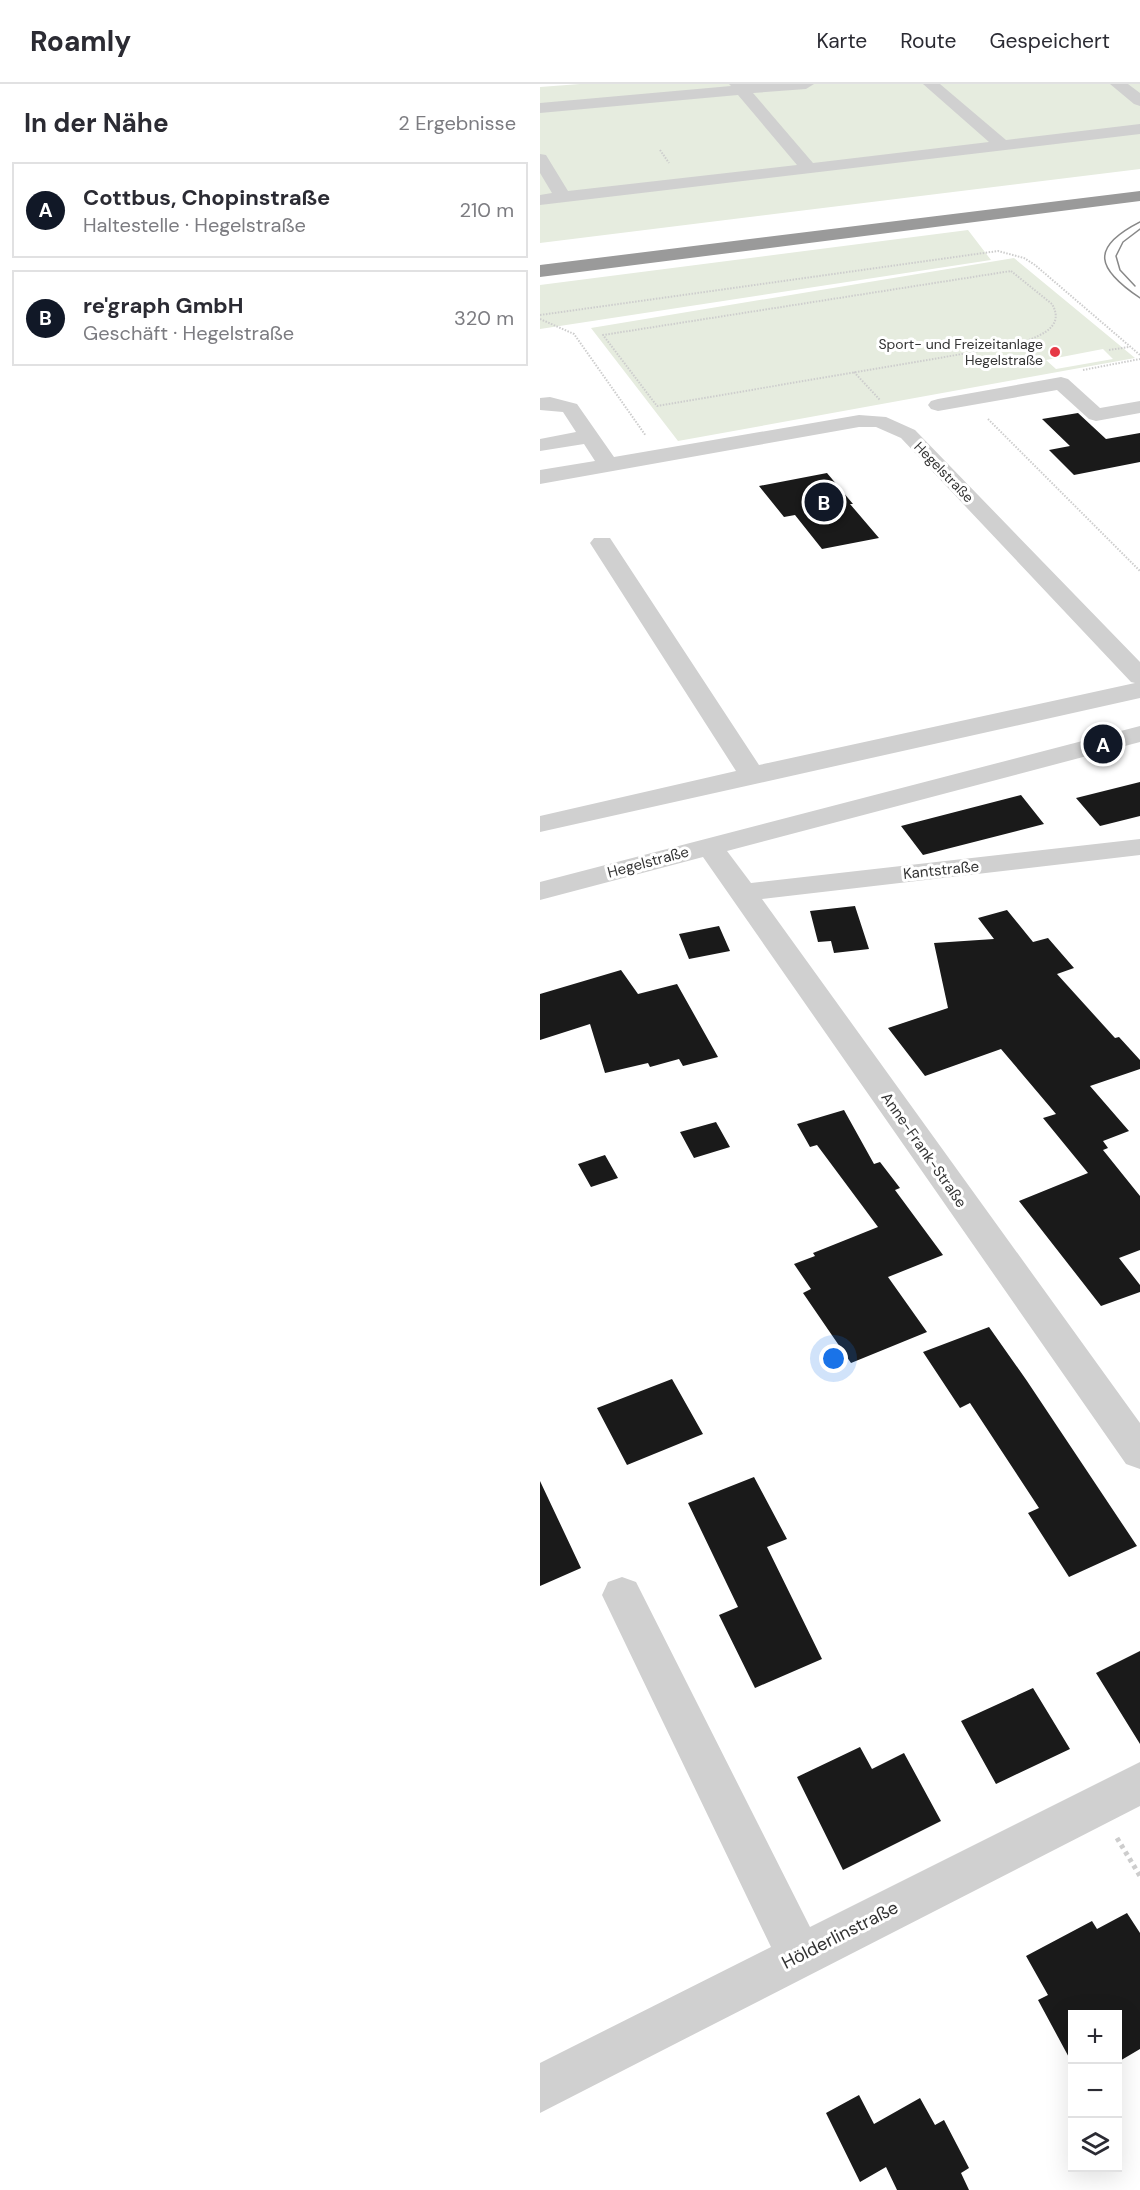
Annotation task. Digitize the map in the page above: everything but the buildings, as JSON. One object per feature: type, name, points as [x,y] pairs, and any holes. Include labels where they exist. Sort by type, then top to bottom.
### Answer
[{"type":"highway","points":[[540,256],[1140,182]]},
{"type":"highway","points":[[540,271],[1140,196]]},
{"type":"street","points":[[540,108],[739,87],[806,84]]},
{"type":"street","points":[[931,84],[1002,145]]},
{"type":"street","points":[[1118,84],[1140,101]]},
{"type":"street","points":[[739,87],[809,168]]},
{"type":"street","points":[[540,200],[1140,129]]},
{"type":"street","points":[[540,159],[563,197]]},
{"type":"street","points":[[938,405],[1061,383],[1096,415],[1140,406]]},
{"type":"street","points":[[540,404],[550,403],[570,408],[608,464]]},
{"type":"street","points":[[540,425],[578,418]]},
{"type":"street","name":"Hegelstraße","points":[[540,477],[859,421],[879,421],[908,434],[1140,677]]},
{"type":"street","points":[[540,446],[591,436]]},
{"type":"street","points":[[602,543],[752,775]]},
{"type":"street","points":[[540,824],[1140,690]]},
{"type":"street","name":"Hegelstraße","points":[[540,891],[1140,734]]},
{"type":"street","name":"Anne-Frank-Straße","points":[[709,845],[1140,1453]]},
{"type":"street","name":"Kantstraße","points":[[741,893],[1140,847]]},
{"type":"street","points":[[622,1595],[800,1956]]},
{"type":"street","name":"Hölderlinstraße","points":[[540,2089],[1140,1784]]},
{"type":"path","points":[[540,315],[998,251],[1024,258],[1035,265],[1140,357],[1074,372]]},
{"type":"path","points":[[1011,271],[1052,304],[1056,311],[1054,325],[1048,332],[1015,345],[854,372],[657,406],[603,335],[1011,271]]},
{"type":"path","points":[[540,320],[574,334],[649,441]]},
{"type":"path","points":[[1109,350],[1130,346]]},
{"type":"path","points":[[854,372],[884,404]]},
{"type":"path","points":[[969,400],[1140,571]]},
{"type":"shaded area","points":[[580,84],[1140,84],[1140,169],[540,243],[540,87]]},
{"type":"shaded area","points":[[968,230],[991,260],[540,329],[540,285]]},
{"type":"shaded area","points":[[1014,258],[1135,358],[678,441],[591,328]],"holes":[[[1103,349],[1113,359],[1056,369],[1046,360]]]},
{"type":"tram line","points":[[1140,222],[1112,241],[1106,250],[1105,259],[1115,278],[1140,298]]},
{"type":"tram line","points":[[1135,286],[1120,270],[1116,256],[1123,242],[1140,229]]},
{"type":"place","name":"Sport- und Freizeitanlage Hegelstraße","points":[[1055,352]]},
{"type":"place","name":"re'graph GmbH","points":[[824,502]]},
{"type":"place","name":"Cottbus, Chopinstraße","points":[[1103,744]]}]
